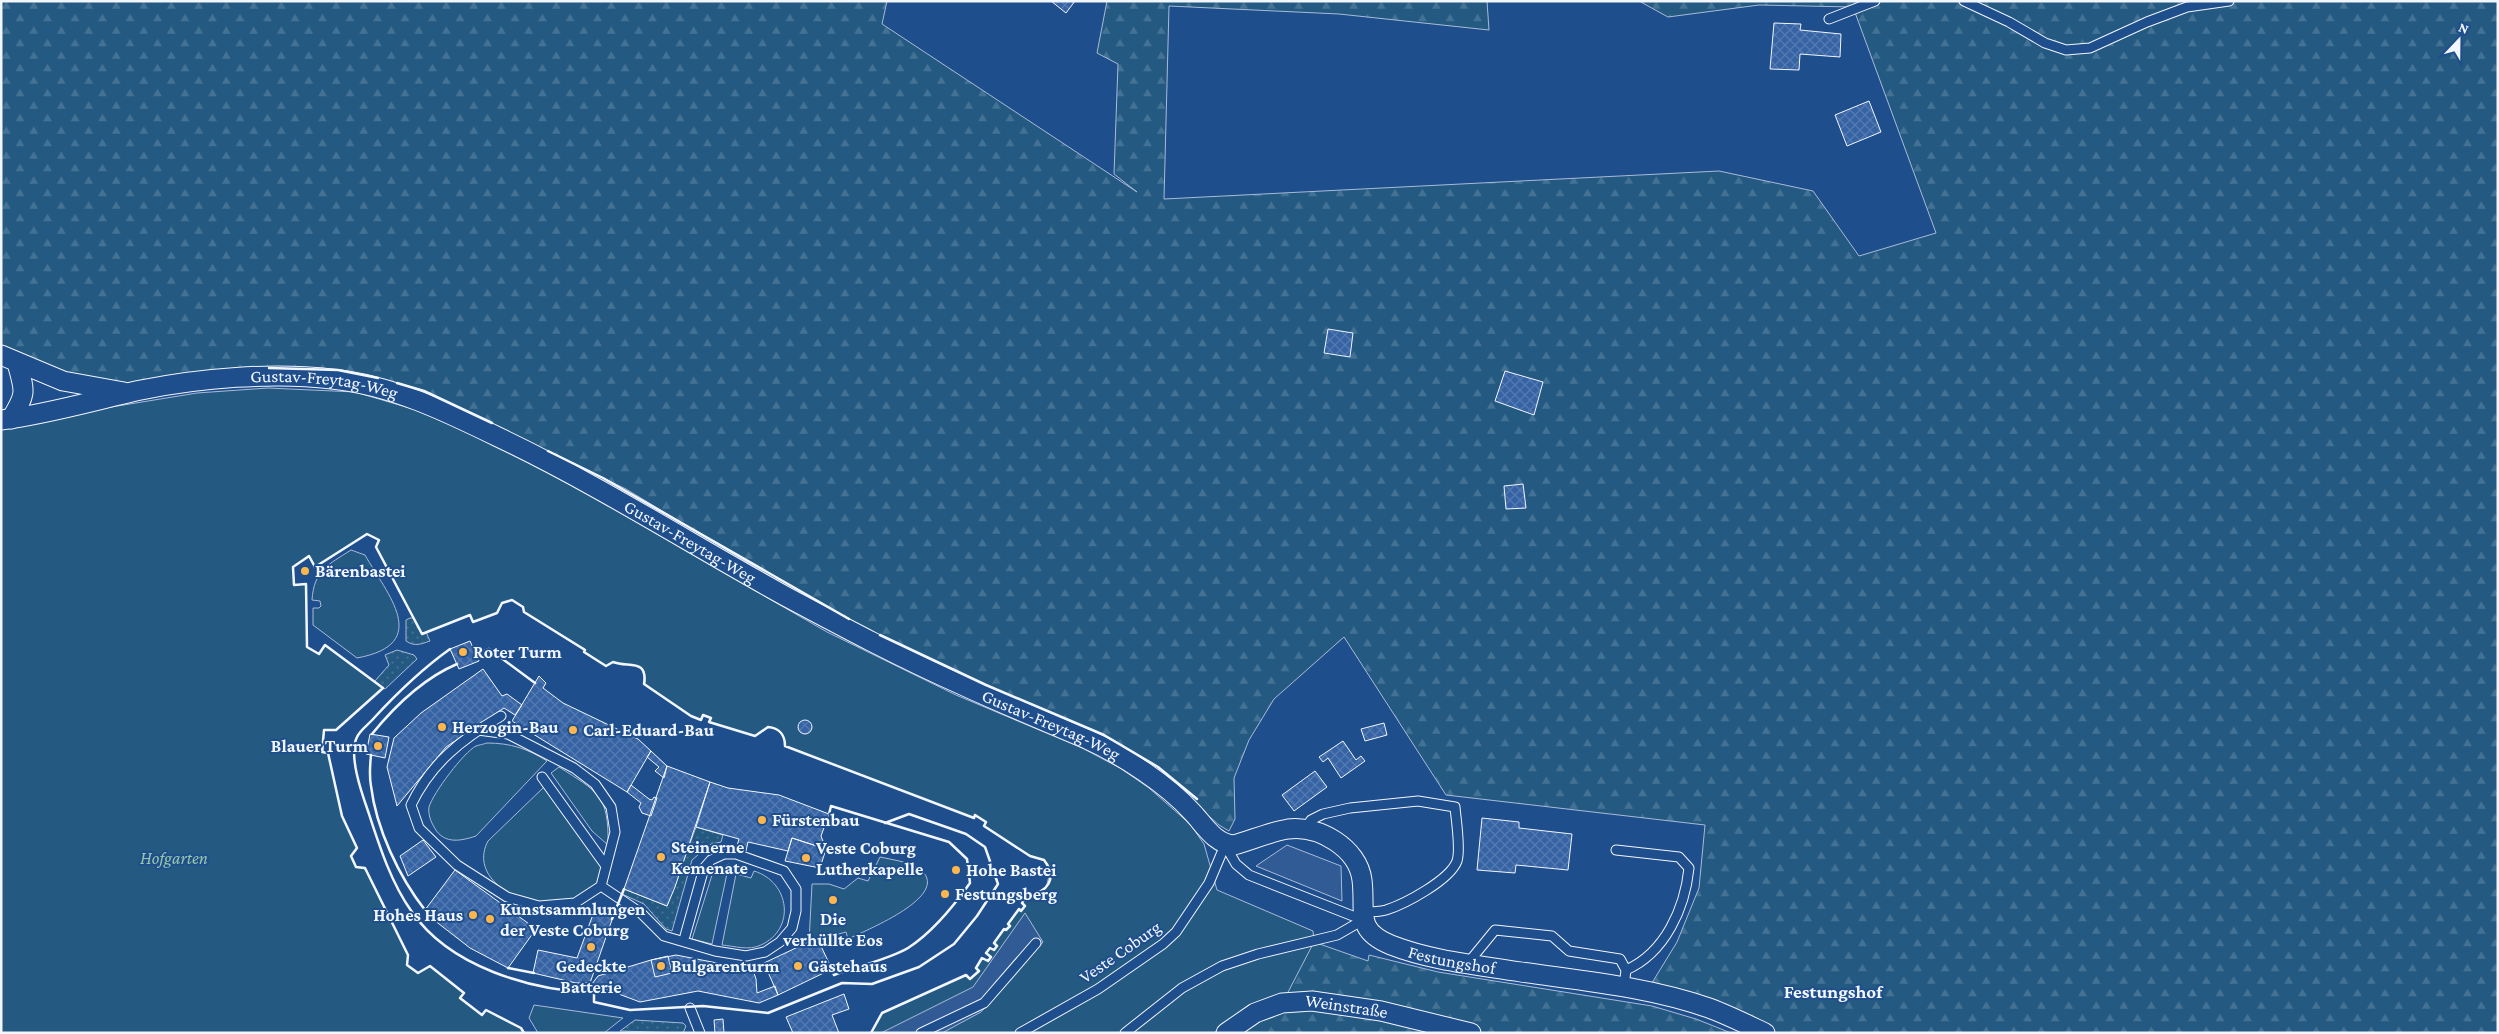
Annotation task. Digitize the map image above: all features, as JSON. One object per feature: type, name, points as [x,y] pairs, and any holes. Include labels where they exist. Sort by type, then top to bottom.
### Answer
[{"type":"street","name":"Gustav-Freytag-Weg","points":[[9,359],[63,381],[130,393]]},
{"type":"street","points":[[6,420],[22,401],[24,391],[9,359]]},
{"type":"street","name":"Gustav-Freytag-Weg","points":[[6,420],[95,403],[130,393],[199,382],[267,377],[332,379],[385,388],[452,414],[589,483],[784,595],[895,654],[960,685],[1092,742],[1152,778],[1190,810],[1210,833],[1225,845]]},
{"type":"street","points":[[1225,845],[1234,846],[1289,829],[1305,830],[1338,842],[1354,858],[1362,878],[1363,916]]},
{"type":"street","name":"Festungshof","points":[[1363,916],[1369,932],[1392,945],[1468,964],[1625,979],[1708,1008],[1765,1033]]},
{"type":"street","name":"Weinstraße","points":[[1226,1033],[1255,1013],[1282,1002],[1312,1001],[1381,1011],[1471,1033]]},
{"type":"lane","points":[[1828,19],[1875,1]]},
{"type":"lane","points":[[1964,1],[2009,22],[2045,43],[2066,50],[2090,48],[2147,22],[2187,7],[2228,1]]},
{"type":"lane","points":[[478,730],[508,734],[574,768],[595,784],[611,807],[615,832],[601,886],[575,902],[539,906],[507,897],[457,865],[419,828],[411,804],[421,783],[449,751],[478,730],[501,716]]},
{"type":"lane","points":[[542,778],[606,866]]},
{"type":"lane","points":[[1125,1033],[1182,988],[1222,966],[1258,954],[1337,935],[1363,916],[1384,911],[1414,896],[1445,877],[1453,868],[1458,858],[1455,807],[1418,801],[1350,808],[1323,814],[1311,820],[1305,830]]},
{"type":"lane","points":[[1225,845],[1236,864],[1249,875],[1363,916]]},
{"type":"lane","name":"Veste Coburg","points":[[1020,1033],[1098,989],[1163,944],[1176,932],[1209,882],[1225,845]]},
{"type":"lane","points":[[1468,964],[1495,930],[1552,936],[1569,951],[1620,959],[1625,979],[1662,942],[1677,914],[1687,888],[1689,868],[1679,857],[1616,850]]},
{"type":"lane","points":[[601,886],[641,913],[664,936],[715,951],[746,956],[765,952],[780,942],[792,928],[796,912],[796,889],[784,870],[736,854],[724,854],[711,860],[704,868],[685,936]]},
{"type":"lane","points":[[921,1033],[984,1003],[1036,943]]},
{"type":"lane","points":[[690,1008],[700,1033]]},
{"type":"green space","points":[[1,1],[887,1],[882,24],[1137,192],[1114,174],[1118,64],[1097,53],[1107,1],[1487,1],[1489,30],[1339,14],[1169,6],[1164,199],[1719,171],[1813,191],[1859,256],[1936,233],[1853,7],[1759,5],[1668,17],[1639,1],[2498,1],[2498,1033],[1765,1033],[1647,991],[1677,942],[1699,888],[1705,825],[1446,795],[1344,637],[1274,699],[1249,740],[1234,778],[1235,819],[1229,831],[1219,825],[1155,769],[968,681],[801,595],[626,489],[441,401],[385,380],[323,368],[251,368],[110,386],[77,381],[1,350]]},
{"type":"green space","name":"Hofgarten","points":[[268,388],[355,392],[413,409],[458,428],[528,462],[589,495],[827,632],[956,695],[1082,748],[1120,768],[1149,788],[1190,824],[1204,844],[1217,890],[1313,931],[1314,942],[1286,996],[1228,1023],[1214,1033],[871,1033],[882,1013],[966,975],[970,979],[979,972],[976,968],[982,958],[988,961],[991,957],[986,953],[990,948],[994,950],[997,946],[994,943],[1004,929],[1007,930],[1010,926],[1008,924],[1019,909],[1021,910],[1024,906],[1022,903],[1027,895],[1038,894],[1046,888],[1050,872],[1044,860],[1030,856],[984,826],[986,822],[975,816],[974,818],[785,746],[783,736],[775,729],[768,727],[755,736],[709,722],[710,718],[703,715],[701,720],[691,716],[645,684],[645,676],[640,667],[613,662],[606,666],[584,652],[585,649],[524,612],[523,607],[512,600],[502,603],[497,613],[473,622],[470,615],[422,634],[376,547],[379,540],[367,534],[315,567],[309,557],[293,567],[294,585],[306,584],[307,647],[319,654],[325,645],[383,688],[336,730],[324,730],[323,752],[328,753],[342,816],[357,848],[351,856],[356,867],[365,869],[408,955],[407,965],[418,973],[430,966],[464,993],[460,999],[482,1015],[486,1010],[521,1028],[524,1033],[1,1033],[1,425],[197,393]]},
{"type":"green space","points":[[351,550],[365,555],[384,586],[398,616],[399,630],[393,641],[380,651],[357,658],[313,625],[313,608],[321,606],[320,601],[312,600],[313,590],[319,575],[335,560]]},
{"type":"green space","points":[[414,618],[422,633],[426,632],[430,641],[415,644],[406,641],[406,620]]},
{"type":"green space","points":[[397,650],[414,655],[417,659],[385,689],[374,682],[389,665],[385,655]]},
{"type":"green space","points":[[487,743],[504,744],[519,748],[547,761],[476,836],[451,840],[441,836],[431,821],[429,807],[442,783],[464,756],[476,746]]},
{"type":"green space","points":[[559,767],[592,789],[598,797],[606,815],[608,845],[592,831],[551,773]]},
{"type":"green space","points":[[544,787],[600,865],[604,875],[590,896],[556,903],[536,903],[514,896],[504,890],[488,873],[484,863],[484,853],[488,841]]},
{"type":"green space","points":[[696,827],[723,835],[721,842],[711,844],[692,860],[672,931],[666,929],[644,904],[622,894],[624,889],[667,906]]},
{"type":"green space","points":[[880,857],[903,862],[920,869],[924,873],[927,883],[923,893],[900,913],[848,939],[846,932],[809,942],[812,884],[829,884],[844,889],[858,878],[868,881]]},
{"type":"green space","points":[[729,864],[712,944],[692,939],[712,875]]},
{"type":"green space","points":[[754,871],[766,877],[775,885],[781,895],[784,917],[780,928],[772,938],[756,947],[747,948],[722,945],[736,874],[751,878]]},
{"type":"green space","points":[[1314,942],[1368,961],[1369,955],[1438,972],[1652,1006],[1696,1019],[1731,1033],[1036,1033]]},
{"type":"green space","points":[[534,1005],[623,1018],[604,1033],[538,1033],[529,1018]]},
{"type":"green space","points":[[635,1020],[683,1023],[686,1026],[683,1033],[620,1031]]},
{"type":"shaded area","points":[[1287,845],[1341,866],[1342,901],[1256,866]]},
{"type":"shaded area","points":[[1025,913],[1043,942],[981,1012],[942,1033],[881,1033],[973,987]]},
{"type":"building","points":[[1051,1],[1075,1],[1066,13]]},
{"type":"building","points":[[1774,23],[1801,24],[1800,30],[1841,34],[1840,57],[1800,54],[1799,70],[1770,69]]},
{"type":"building","points":[[1869,101],[1881,132],[1847,146],[1835,115]]},
{"type":"building","points":[[1328,329],[1353,333],[1350,357],[1324,353]]},
{"type":"building","points":[[1505,371],[1543,382],[1534,415],[1495,401]]},
{"type":"building","points":[[1523,484],[1526,508],[1506,509],[1504,486]]},
{"type":"building","name":"Roter Turm","points":[[470,641],[479,661],[459,669],[450,649]]},
{"type":"building","name":"Herzogin-Bau","points":[[483,669],[502,696],[507,694],[522,705],[515,715],[504,708],[446,747],[397,806],[387,767],[394,738],[421,713]]},
{"type":"building","name":"Carl-Eduard-Bau","points":[[539,676],[546,683],[543,688],[563,703],[638,739],[651,751],[627,792],[512,721]]},
{"type":"building","points":[[802,720],[808,720],[812,727],[808,734],[802,734],[798,730],[798,724]]},
{"type":"building","points":[[1384,723],[1387,735],[1365,741],[1361,729]]},
{"type":"building","name":"Blauer Turm","points":[[370,734],[389,737],[385,758],[366,754]]},
{"type":"building","points":[[1343,741],[1356,760],[1361,756],[1365,761],[1341,778],[1328,758],[1323,762],[1319,757]]},
{"type":"building","points":[[651,751],[667,766],[664,778],[655,771],[659,767],[647,757]]},
{"type":"building","name":"Steinerne Kemenate","points":[[667,766],[710,782],[667,906],[624,889]]},
{"type":"building","points":[[1315,771],[1327,787],[1294,811],[1282,795]]},
{"type":"building","name":"Fürstenbau","points":[[710,782],[728,788],[779,795],[829,814],[821,836],[826,849],[792,838],[788,851],[748,842],[746,851],[736,849],[739,839],[696,827]]},
{"type":"building","points":[[631,785],[649,799],[657,798],[651,816],[642,813],[639,807],[641,803],[627,792]]},
{"type":"building","points":[[1482,818],[1519,822],[1519,828],[1572,834],[1568,870],[1516,865],[1515,873],[1477,870]]},
{"type":"building","points":[[792,838],[826,849],[820,868],[785,861]]},
{"type":"building","points":[[423,840],[436,857],[408,876],[400,856]]},
{"type":"building","name":"Hohes Haus","points":[[455,870],[536,929],[508,968],[470,948],[434,920],[425,910]]},
{"type":"building","name":"Gedeckte Batterie","points":[[595,909],[613,917],[590,983],[576,983],[533,973],[538,950],[577,958]]},
{"type":"building","name":"Gästehaus","points":[[817,938],[832,969],[778,995],[764,963]]},
{"type":"building","points":[[676,955],[753,970],[757,993],[775,986],[778,995],[759,1003],[698,991],[640,1002],[592,984],[598,976],[651,960]]},
{"type":"building","name":"Bulgarenturm","points":[[668,956],[672,973],[655,977],[651,960]]},
{"type":"building","points":[[844,994],[849,1009],[832,1015],[839,1033],[793,1033],[786,1017]]},
{"type":"building","points":[[723,1019],[724,1033],[715,1033],[714,1020]]},
{"type":"wall","points":[[269,368],[338,370],[378,378]]},
{"type":"wall","points":[[397,383],[424,391],[492,423]]},
{"type":"wall","points":[[548,451],[603,478],[849,619]]},
{"type":"wall","points":[[524,1033],[521,1028],[486,1010],[482,1015],[460,998],[464,993],[430,966],[418,973],[407,965],[408,955],[365,868],[356,867],[351,856],[357,848],[342,816],[328,753],[322,752],[324,730],[336,730],[383,688],[325,645],[319,654],[307,647],[306,584],[294,585],[293,567],[309,556],[315,567],[367,534],[379,540],[376,547],[422,634],[470,615],[473,622],[497,613],[502,603],[512,600],[523,607],[524,612],[585,650],[584,652],[606,666],[613,662],[640,667],[643,670],[644,684],[691,716],[701,720],[703,715],[711,718],[709,722],[755,736],[768,727],[776,729],[783,736],[785,746],[974,818],[975,815],[986,822],[984,826],[1030,856],[1044,860],[1050,873],[1049,884],[1040,891],[1027,895],[1022,903],[1025,906],[1021,911],[1019,909],[1008,924],[1010,926],[1006,930],[1004,929],[994,943],[997,946],[994,950],[990,948],[986,953],[991,957],[988,961],[982,958],[976,968],[979,971],[970,979],[966,975],[882,1013],[871,1033]]},
{"type":"wall","points":[[880,635],[986,685],[1104,735],[1158,767],[1197,799]]},
{"type":"wall","points":[[450,649],[410,681],[360,732],[355,745],[355,764],[362,795],[386,863],[398,889],[412,912],[428,931],[447,947],[469,961],[493,972],[518,981],[544,987],[594,993],[594,1002],[630,1010],[703,1006],[768,1013],[842,983],[872,984],[919,967],[954,944],[977,916],[998,884],[985,847],[966,834],[909,814],[885,823]]},
{"type":"wall","points":[[476,655],[489,649],[535,683]]},
{"type":"wall","points":[[372,734],[410,694],[433,677],[457,664]]},
{"type":"wall","points":[[371,755],[370,782],[383,835],[406,883],[425,910]]},
{"type":"wall","points":[[829,814],[831,806],[949,842],[967,859],[970,883],[942,918],[908,948],[834,975],[832,969]]},
{"type":"wall","points":[[612,919],[624,889]]},
{"type":"wall","points":[[508,968],[534,973]]},
{"type":"place","name":"Bärenbastei","points":[[305,571]]},
{"type":"place","name":"Roter Turm","points":[[463,652]]},
{"type":"place","name":"Herzogin-Bau","points":[[442,727]]},
{"type":"place","name":"Carl-Eduard-Bau","points":[[573,730]]},
{"type":"place","name":"Blauer Turm","points":[[378,746]]},
{"type":"place","name":"Fürstenbau","points":[[762,820]]},
{"type":"place","name":"Steinerne Kemenate","points":[[661,857]]},
{"type":"place","name":"Veste Coburg Lutherkapelle","points":[[806,858]]},
{"type":"place","name":"Hohe Bastei","points":[[956,870]]},
{"type":"place","name":"Festungsberg","points":[[945,894]]},
{"type":"place","name":"Die verhüllte Eos","points":[[833,900]]},
{"type":"place","name":"Hohes Haus","points":[[473,915]]},
{"type":"place","name":"Kunstsammlungen der Veste Coburg","points":[[490,919]]},
{"type":"place","name":"Gedeckte Batterie","points":[[591,947]]},
{"type":"place","name":"Bulgarenturm","points":[[661,966]]},
{"type":"place","name":"Gästehaus","points":[[798,966]]},
{"type":"district","name":"Festungshof","points":[[1833,991]]}]
